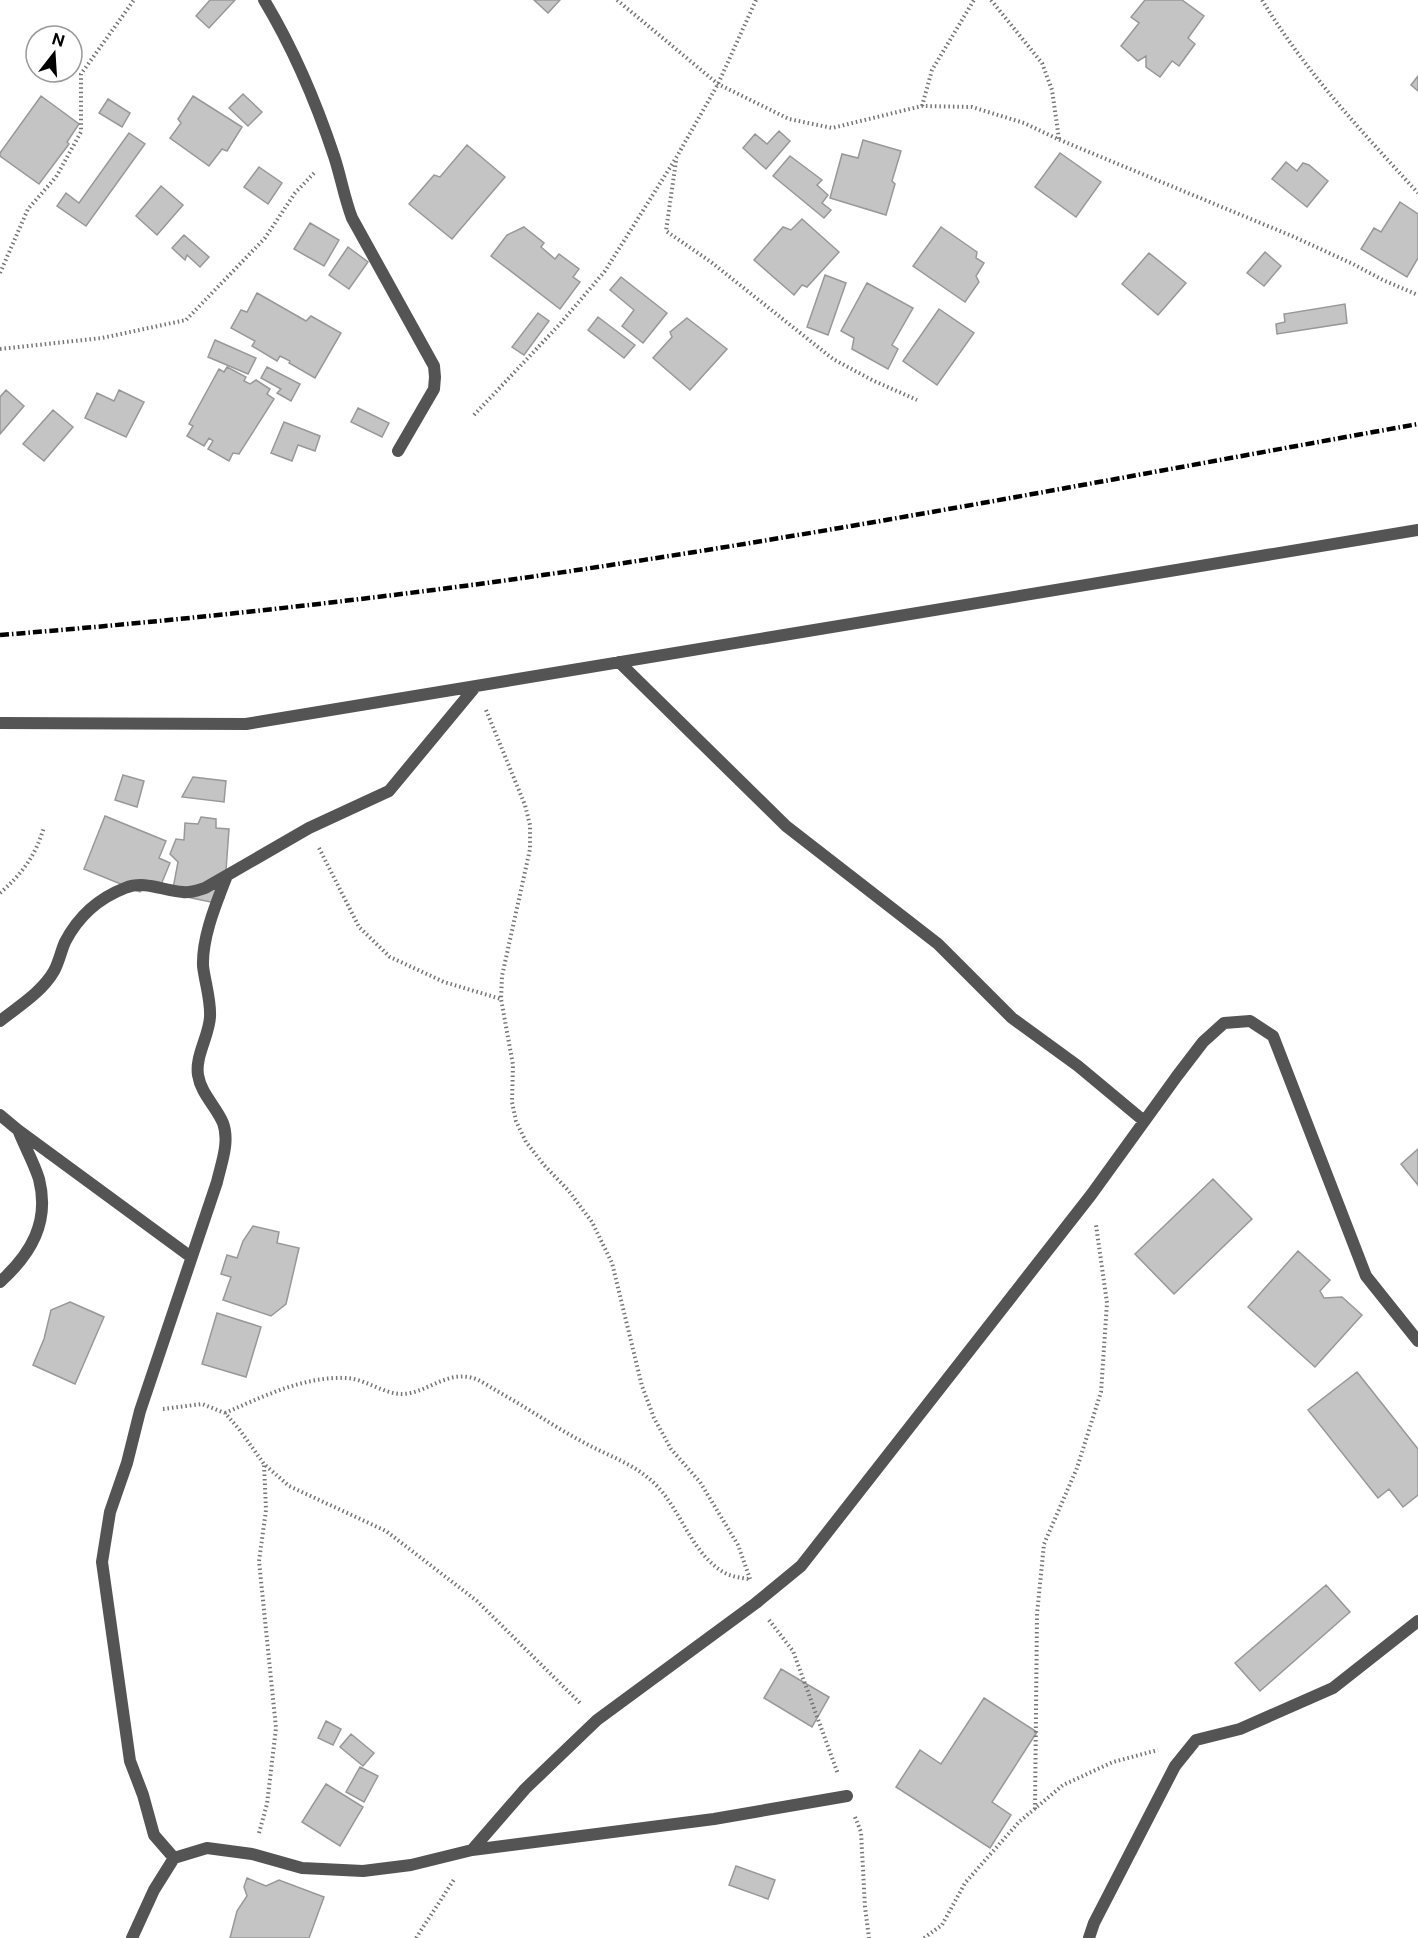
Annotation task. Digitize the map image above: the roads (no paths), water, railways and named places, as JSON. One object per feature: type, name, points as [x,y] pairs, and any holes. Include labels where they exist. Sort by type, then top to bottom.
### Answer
[{"type":"street","points":[[264,0],[284,33],[333,153],[352,218],[434,366],[434,389],[398,451]]},
{"type":"street","points":[[0,723],[246,724],[1418,530]]},
{"type":"street","points":[[619,662],[786,826],[938,944],[1012,1018],[1078,1065],[1144,1121]]},
{"type":"street","points":[[0,1021],[34,995],[53,972],[65,942],[77,922],[97,903],[127,887],[139,884],[191,892],[206,888],[309,828],[389,792],[476,686]]},
{"type":"street","points":[[174,1858],[154,1835],[143,1795],[130,1761],[102,1562],[110,1512],[127,1463],[140,1411],[217,1182],[225,1145],[223,1123],[201,1088],[197,1072],[208,1032],[210,1015],[203,965],[206,943],[226,878]]},
{"type":"street","points":[[472,1850],[525,1789],[597,1720],[756,1603],[801,1566],[1091,1196],[1203,1042],[1224,1023],[1250,1021],[1273,1036],[1366,1276],[1418,1341]]},
{"type":"street","points":[[0,1115],[191,1257]]},
{"type":"street","points":[[0,1282],[13,1270],[32,1244],[43,1218],[39,1180],[18,1130]]},
{"type":"street","points":[[1089,1938],[1094,1923],[1175,1766],[1196,1740],[1240,1729],[1333,1688],[1418,1621]]},
{"type":"street","points":[[132,1938],[154,1890],[174,1858],[207,1848],[252,1854],[302,1868],[363,1870],[411,1865],[472,1850],[714,1819],[846,1796]]},
{"type":"railway","points":[[0,635],[309,605],[610,565],[957,508],[1418,424]]}]
